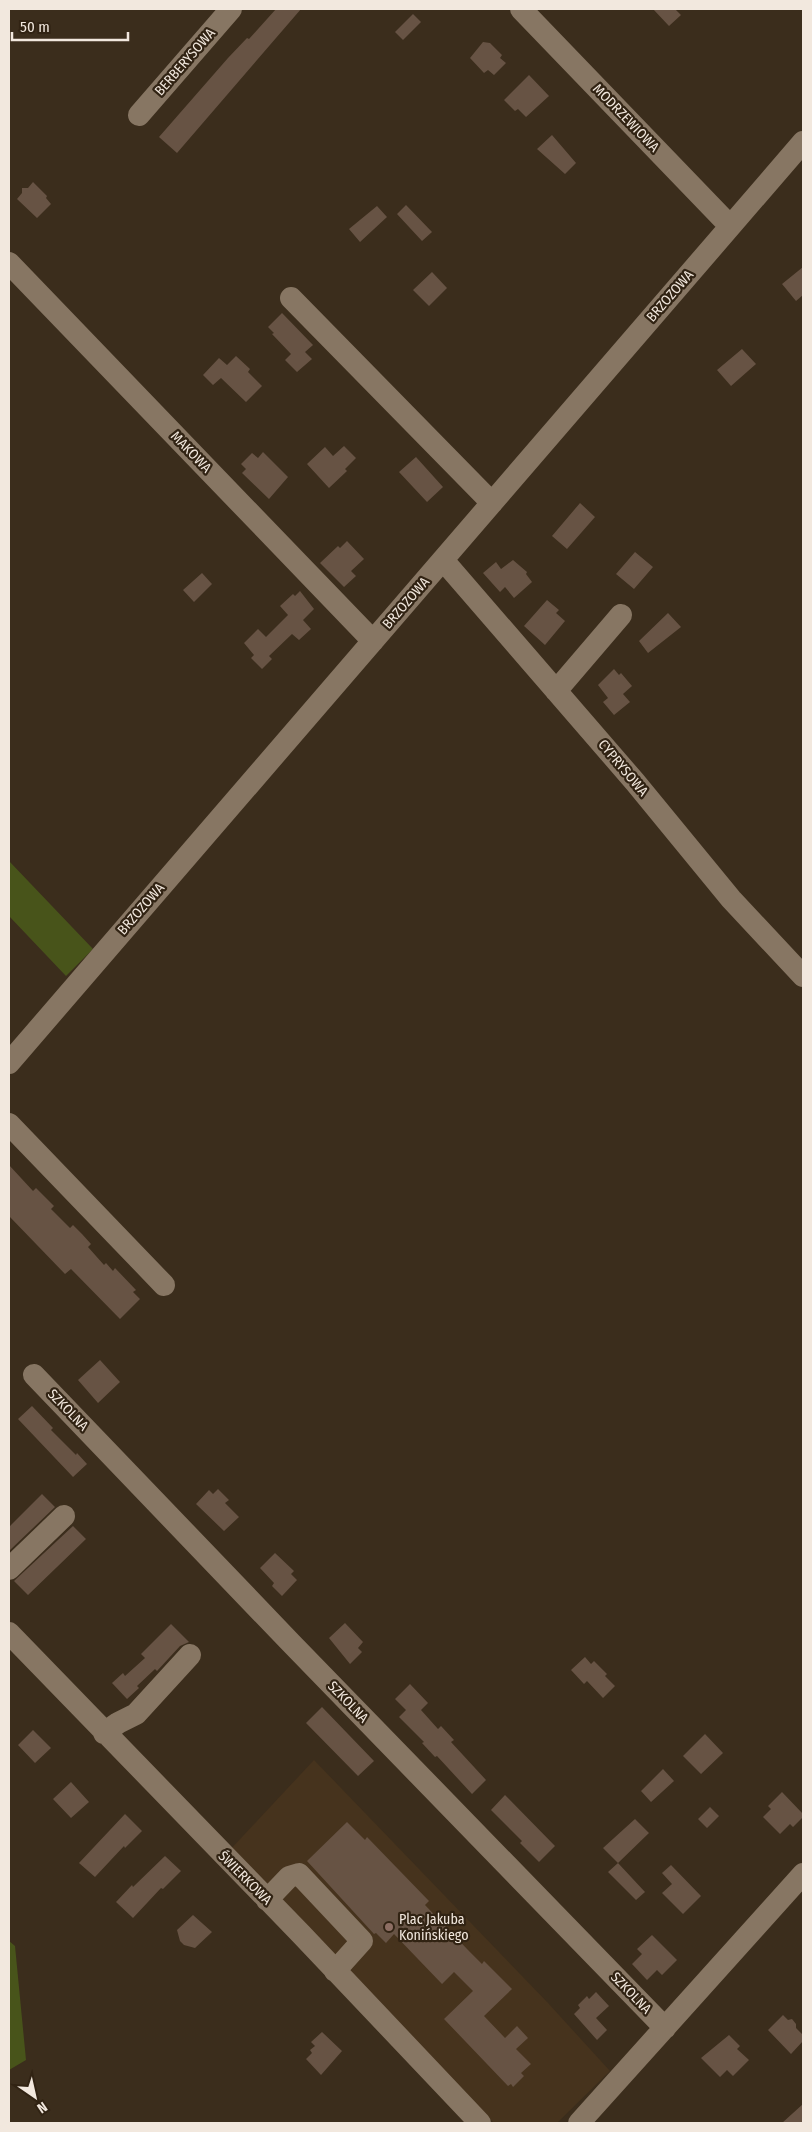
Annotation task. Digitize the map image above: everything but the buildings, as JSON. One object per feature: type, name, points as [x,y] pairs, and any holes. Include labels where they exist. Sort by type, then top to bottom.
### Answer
[{"type":"street","name":"BERBERYSOWA","points":[[139,115],[231,9]]},
{"type":"street","name":"MODRZEWIOWA","points":[[521,9],[730,226]]},
{"type":"street","name":"BRZOZOWA","points":[[9,1063],[803,142]]},
{"type":"street","name":"MAKOWA","points":[[9,263],[373,641]]},
{"type":"street","points":[[291,298],[492,503]]},
{"type":"street","name":"CYPRYSOWA","points":[[443,560],[635,782],[732,899],[803,976]]},
{"type":"street","points":[[556,691],[621,615]]},
{"type":"street","points":[[9,1124],[164,1285]]},
{"type":"street","name":"SZKOLNA","points":[[34,1375],[665,2028]]},
{"type":"street","points":[[9,1569],[64,1516]]},
{"type":"street","name":"ŚWIERKOWA","points":[[9,1634],[480,2123]]},
{"type":"street","points":[[104,1733],[136,1714],[190,1655]]},
{"type":"street","points":[[266,1900],[289,1877],[299,1874],[362,1941],[335,1971]]},
{"type":"street","points":[[579,2123],[803,1874]]},
{"type":"shaded area","name":"Plac Jakuba Konińskiego","points":[[314,1760],[548,2003],[610,2071],[557,2123],[494,2123],[229,1851]]},
{"type":"green space","points":[[9,861],[93,949],[66,976],[9,916]]},
{"type":"green space","points":[[9,1941],[15,1946],[26,2060],[9,2070]]},
{"type":"place","name":"Plac Jakuba Konińskiego","points":[[389,1927]]}]
